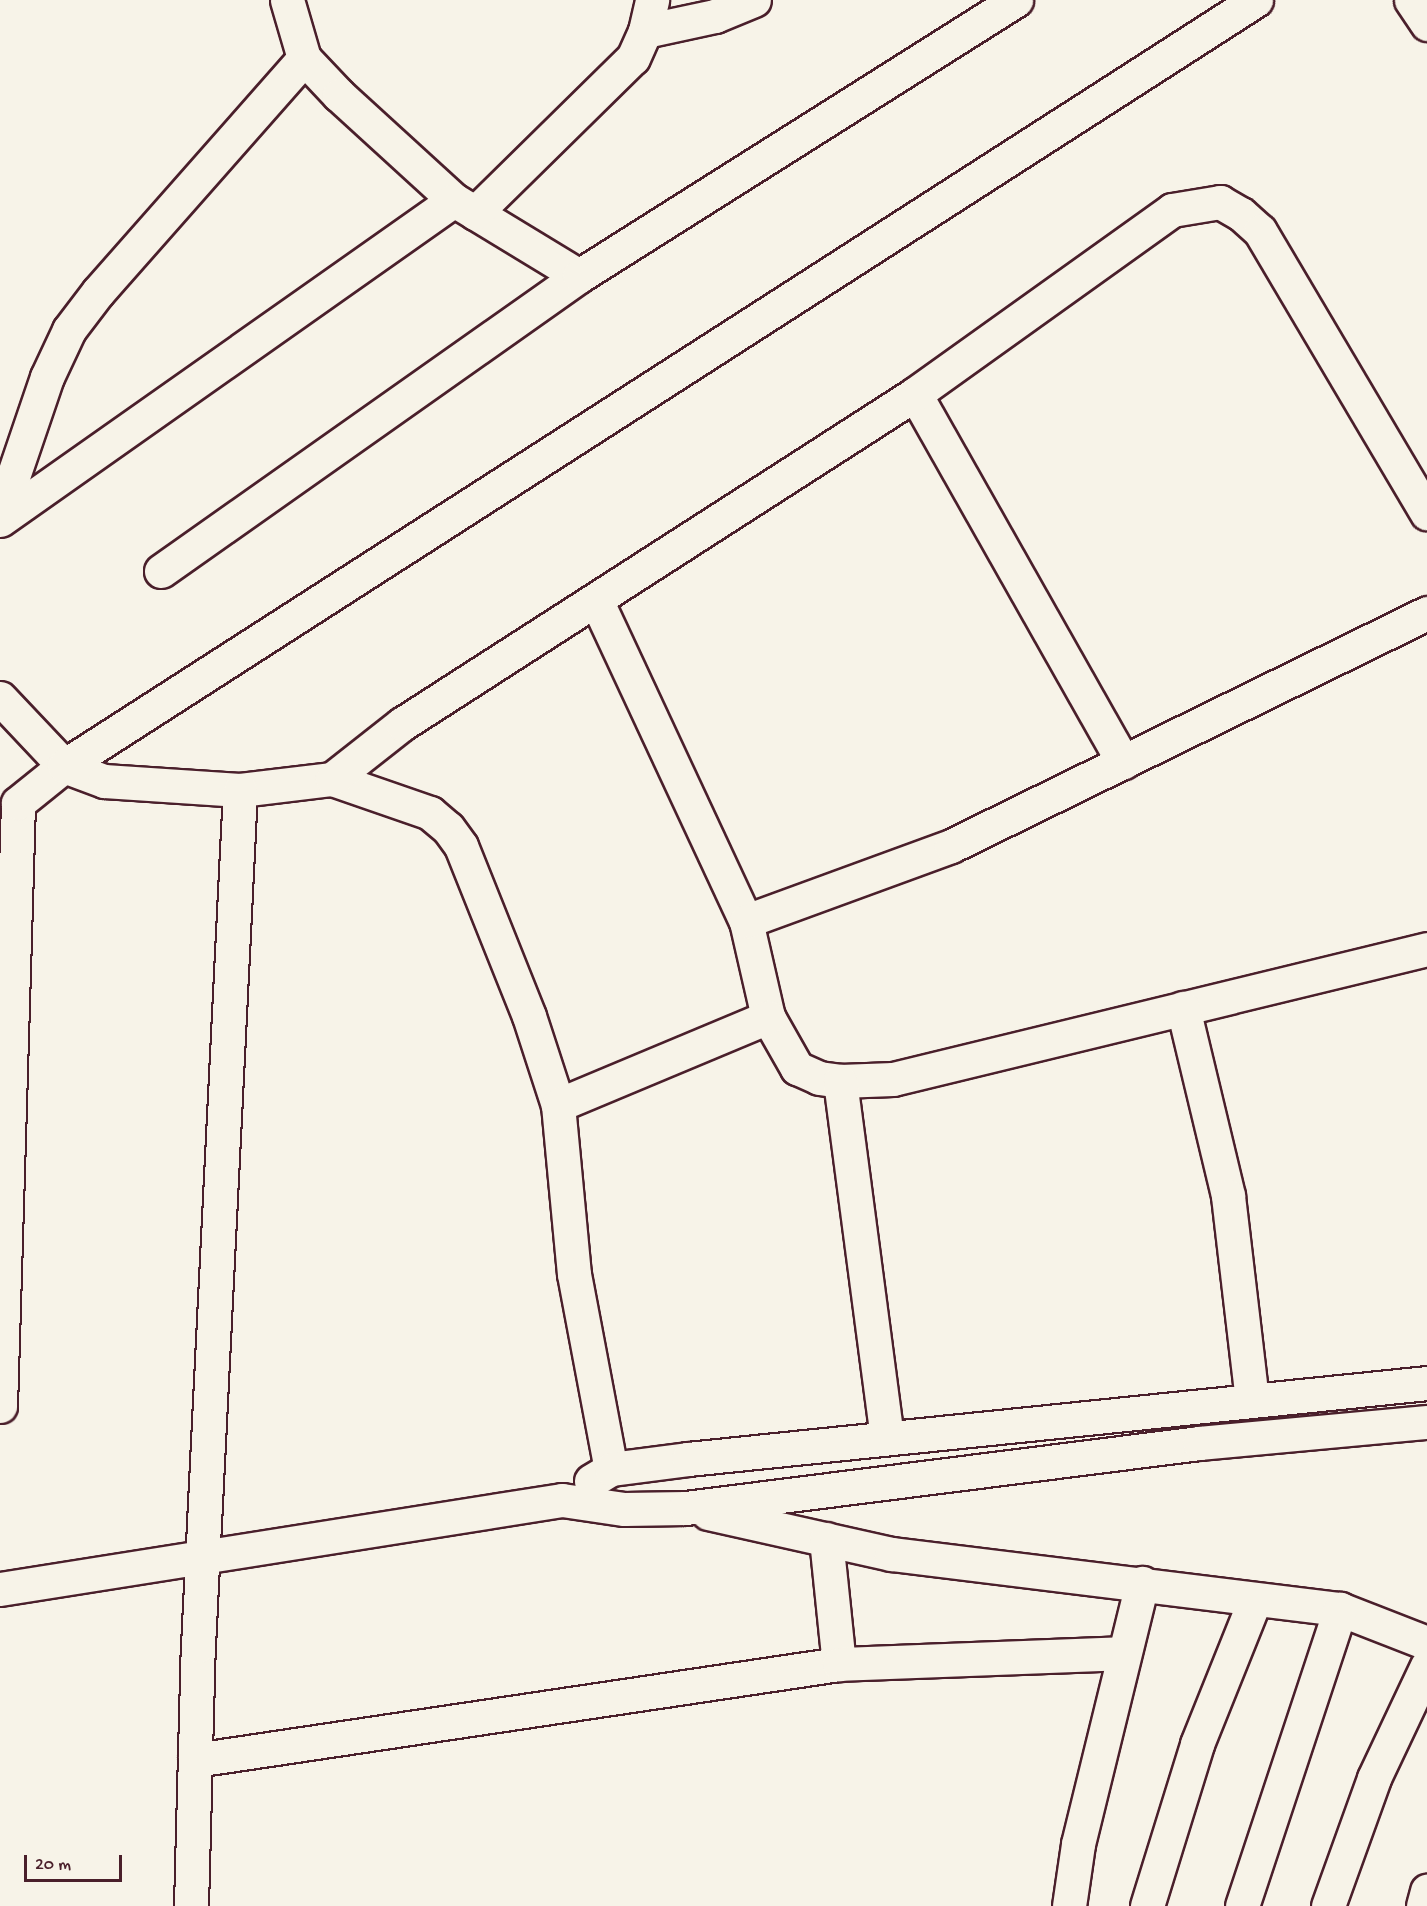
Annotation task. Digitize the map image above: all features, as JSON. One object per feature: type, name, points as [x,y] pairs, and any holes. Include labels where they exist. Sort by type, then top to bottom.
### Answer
[{"type":"street","points":[[287,0],[304,58],[465,207],[579,276]]},
{"type":"street","points":[[0,520],[465,207],[633,58],[648,16],[715,16],[754,0]]},
{"type":"street","points":[[161,571],[579,276],[1016,0]]},
{"type":"street","points":[[0,1406],[9,809],[64,766],[1256,0]]},
{"type":"street","points":[[1411,0],[1427,24]]},
{"type":"street","points":[[0,515],[47,377],[69,330],[98,292],[304,58]]},
{"type":"street","points":[[332,779],[402,724],[597,602],[915,394],[1172,210],[1220,202],[1241,214],[1260,231],[1427,513]]},
{"type":"street","points":[[915,394],[1124,762]]},
{"type":"street","points":[[597,602],[746,921],[768,1017],[797,1068],[819,1078],[840,1082],[893,1079],[1427,949]]},
{"type":"street","points":[[746,921],[951,846],[1427,613]]},
{"type":"street","points":[[0,698],[64,766],[104,781],[240,789],[332,779],[430,813],[461,846],[529,1016],[558,1105],[574,1274],[611,1469]]},
{"type":"street","points":[[190,1906],[240,789]]},
{"type":"street","points":[[1183,1008],[1228,1196],[1252,1401]]},
{"type":"street","points":[[558,1105],[768,1017]]},
{"type":"street","points":[[840,1082],[887,1438]]},
{"type":"street","points":[[562,1500],[611,1469],[887,1438],[1427,1383]]},
{"type":"street","points":[[0,1589],[562,1500],[624,1509],[686,1508],[1198,1443],[1427,1422]]},
{"type":"street","points":[[686,1508],[891,1554],[1340,1609],[1427,1643]]},
{"type":"street","points":[[826,1539],[839,1664]]},
{"type":"street","points":[[1069,1906],[1078,1844],[1142,1583]]},
{"type":"street","points":[[1147,1906],[1197,1744],[1255,1600]]},
{"type":"street","points":[[1242,1906],[1340,1609]]},
{"type":"street","points":[[195,1760],[839,1664],[1124,1653]]},
{"type":"street","points":[[1328,1906],[1374,1778],[1427,1666]]},
{"type":"street","points":[[1423,1906],[1427,1891]]}]
